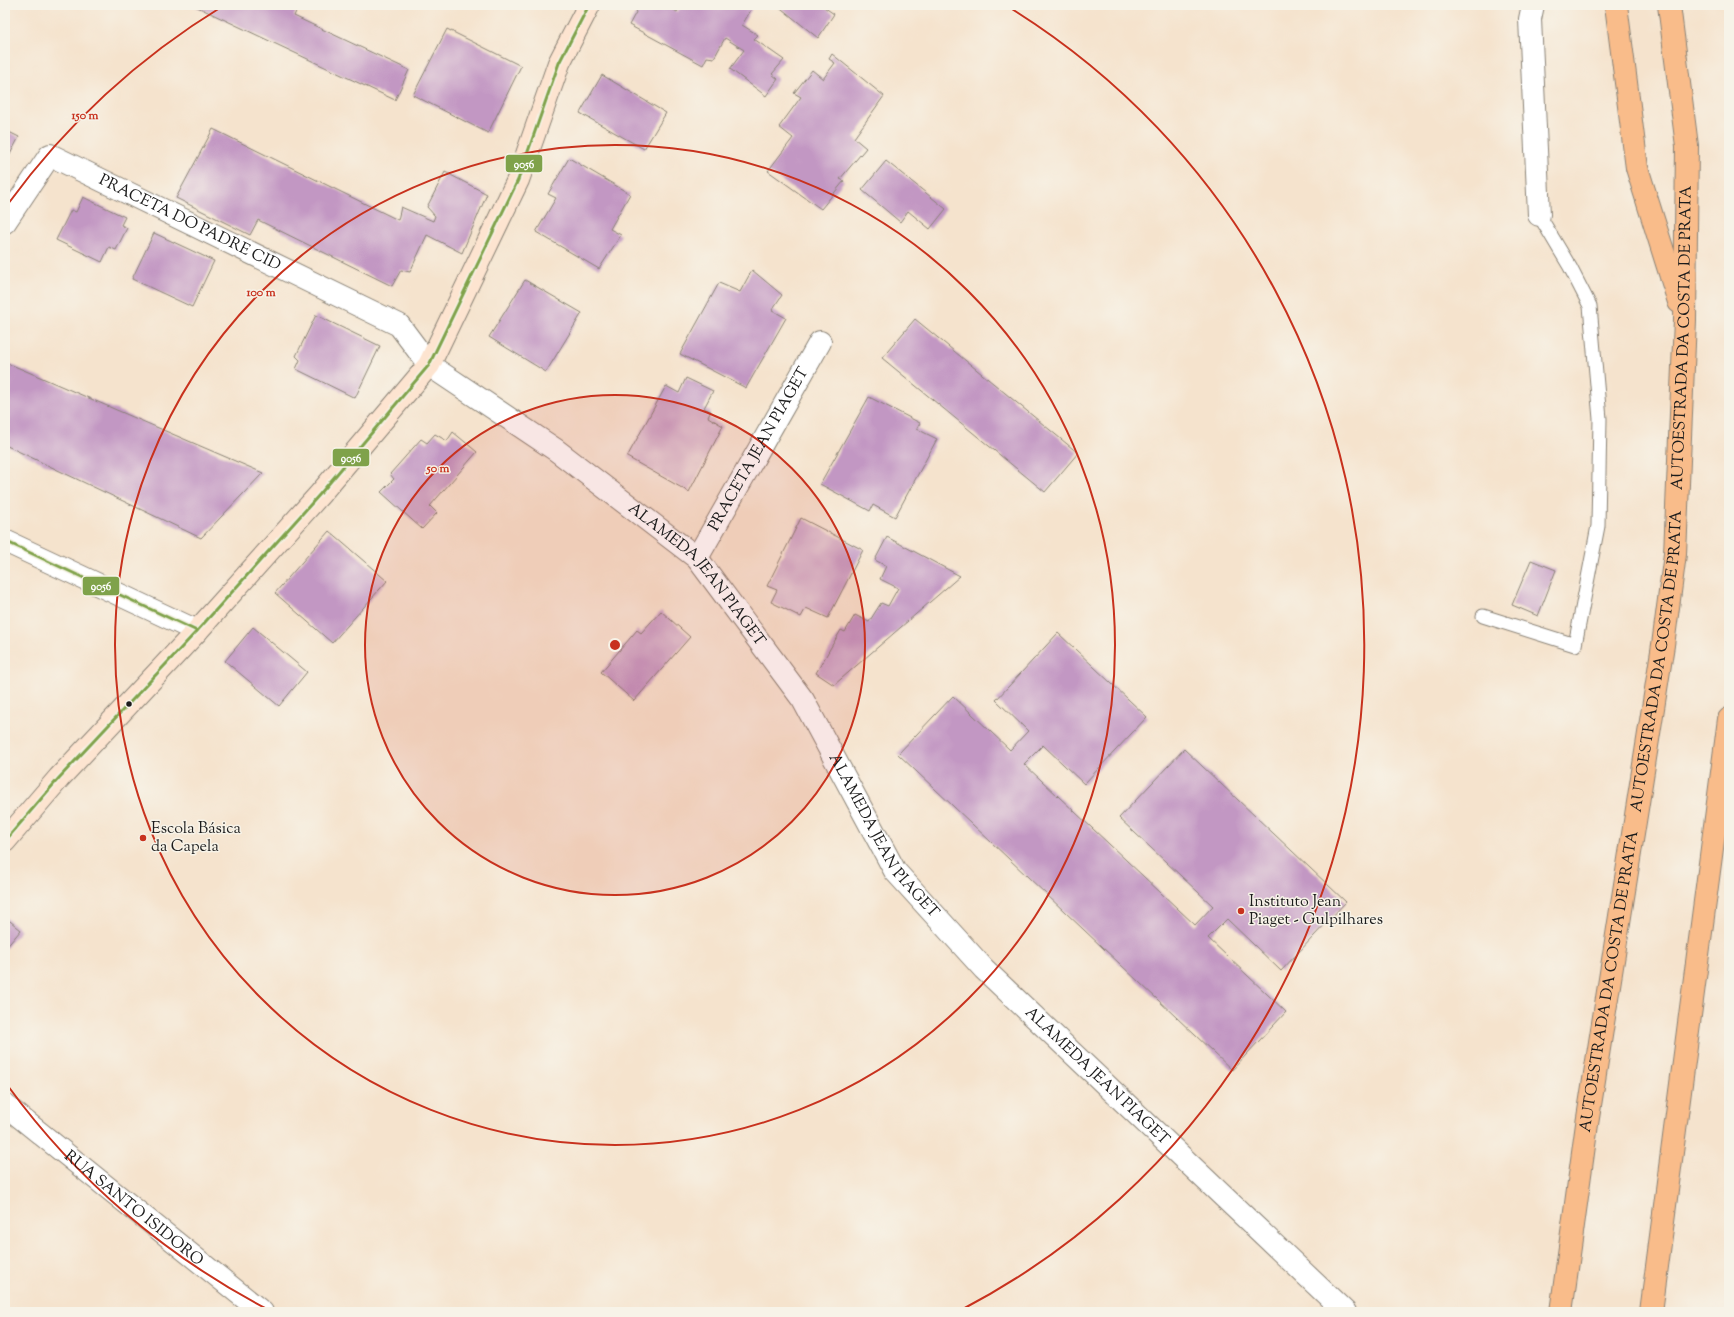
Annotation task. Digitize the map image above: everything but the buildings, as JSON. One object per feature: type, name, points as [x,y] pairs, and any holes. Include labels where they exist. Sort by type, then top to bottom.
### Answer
[{"type":"highway","points":[[1616,5],[1637,168],[1685,320]]},
{"type":"highway","name":"AUTOESTRADA DA COSTA DE PRATA","points":[[1561,1312],[1587,1124],[1663,645],[1675,554],[1685,320],[1687,146],[1669,5]]},
{"type":"highway","points":[[1651,1312],[1729,719]]},
{"type":"street","points":[[5,841],[59,778],[196,631],[320,494],[430,364],[518,180],[559,63],[589,5]]},
{"type":"street","points":[[1533,5],[1530,20],[1539,215]]},
{"type":"street","name":"PRACETA DO PADRE CID","points":[[5,222],[50,155],[399,325],[430,364]]},
{"type":"street","name":"PRACETA JEAN PIAGET","points":[[697,558],[820,342]]},
{"type":"street","name":"ALAMEDA JEAN PIAGET","points":[[430,364],[556,450],[697,558],[802,700],[895,871],[984,969],[1345,1312]]},
{"type":"street","points":[[5,541],[196,631]]},
{"type":"street","name":"RUA SANTO ISIDORO","points":[[5,1105],[262,1312]]},
{"type":"lane","points":[[1483,616],[1575,645],[1598,526],[1600,419],[1590,306],[1570,267],[1539,215]]},
{"type":"transit line","name":"9056","points":[[5,841],[59,778],[197,631],[320,494],[429,365],[518,180],[559,63],[589,5]]},
{"type":"transit line","name":"9056","points":[[5,541],[197,631]]},
{"type":"place","name":"Escola Básica da Capela","points":[[143,838]]},
{"type":"place","name":"Instituto Jean Piaget - Gulpilhares","points":[[1241,911]]}]
